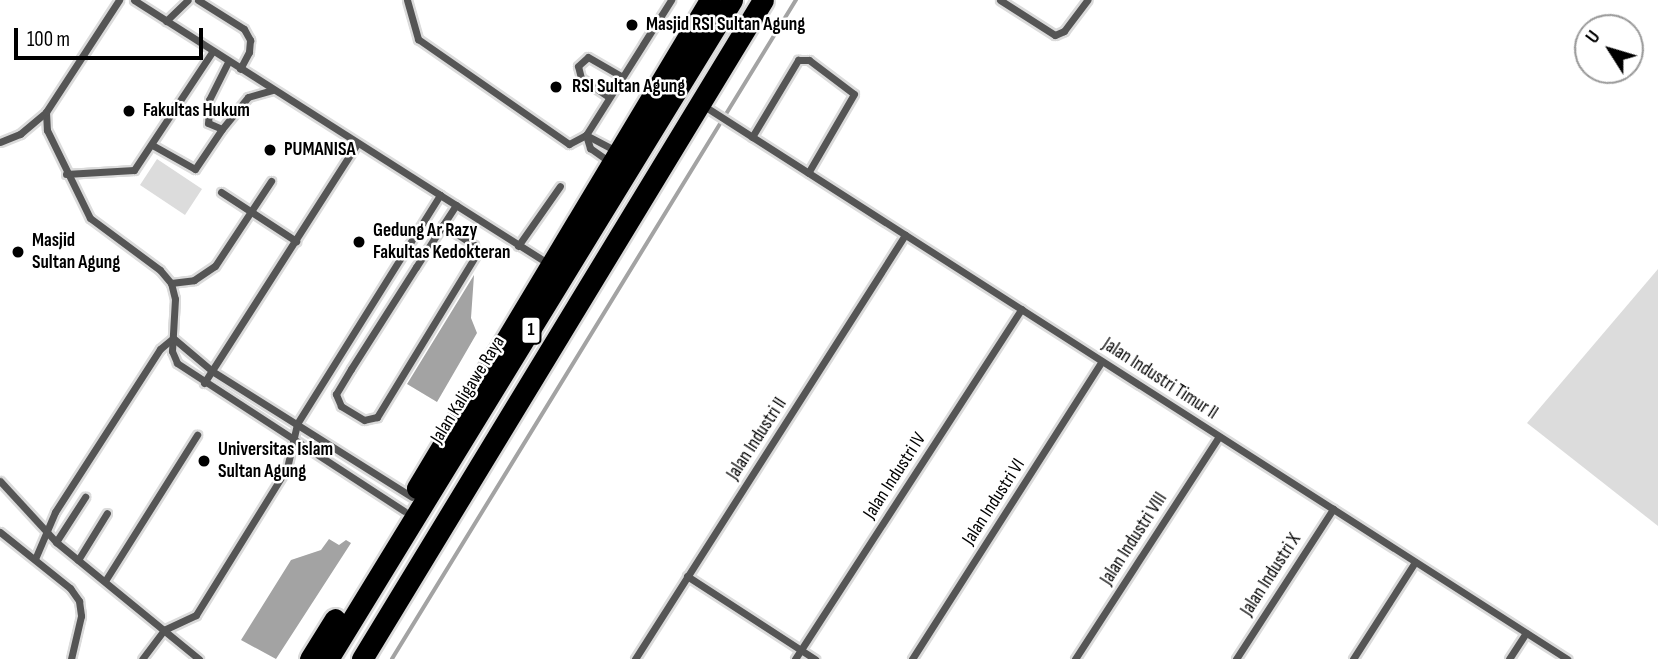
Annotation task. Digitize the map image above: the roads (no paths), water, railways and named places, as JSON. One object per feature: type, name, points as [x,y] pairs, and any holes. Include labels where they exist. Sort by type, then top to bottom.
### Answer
[{"type":"highway","points":[[310,659],[421,511],[551,265],[625,161],[709,0]]},
{"type":"highway","name":"Jalan Kaligawe Raya","points":[[328,659],[421,511],[625,161],[732,0]]},
{"type":"highway","name":"Jalan Kaligawe Raya","points":[[625,161],[746,0]]},
{"type":"highway","points":[[362,659],[705,107],[763,0]]},
{"type":"highway","name":"Jalan Kaligawe Raya","points":[[346,659],[421,511]]},
{"type":"lane","points":[[0,142],[20,134],[46,112],[119,0]]},
{"type":"lane","points":[[134,0],[551,265]]},
{"type":"lane","points":[[166,21],[188,0]]},
{"type":"lane","points":[[198,0],[244,29],[249,52],[240,69]]},
{"type":"lane","points":[[407,0],[418,38],[569,144],[586,135],[671,0]]},
{"type":"lane","points":[[1000,0],[1055,36],[1064,31],[1087,0]]},
{"type":"lane","points":[[66,174],[134,170],[154,146],[212,52]]},
{"type":"lane","points":[[610,97],[582,78],[578,66],[588,57],[622,77]]},
{"type":"lane","points":[[752,137],[798,60],[809,60],[854,94],[808,173]]},
{"type":"lane","points":[[222,129],[208,123],[205,114],[228,62]]},
{"type":"lane","points":[[154,146],[195,169],[248,97],[272,90]]},
{"type":"lane","name":"Jalan Industri Timur II","points":[[705,107],[1567,659]]},
{"type":"lane","points":[[46,112],[47,130],[66,174],[99,228],[160,270],[171,283],[175,299],[172,351],[177,363],[290,439],[421,511]]},
{"type":"lane","points":[[586,135],[590,148],[625,161]]},
{"type":"lane","points":[[586,135],[625,161]]},
{"type":"lane","points":[[204,383],[357,144]]},
{"type":"lane","points":[[171,283],[194,280],[215,266],[271,181]]},
{"type":"lane","points":[[518,246],[560,186]]},
{"type":"lane","points":[[221,192],[296,241]]},
{"type":"lane","points":[[142,659],[164,630],[195,615],[287,468],[290,439],[297,424],[440,195]]},
{"type":"lane","points":[[443,225],[474,245],[476,255],[371,420],[337,402],[351,369],[415,267],[456,205]]},
{"type":"lane","name":"Jalan Industri II","points":[[635,659],[905,235]]},
{"type":"lane","points":[[400,258],[415,267]]},
{"type":"lane","points":[[376,295],[391,305]]},
{"type":"lane","name":"Jalan Industri IV","points":[[795,659],[1021,309]]},
{"type":"lane","points":[[173,338],[212,371],[297,424],[421,511]]},
{"type":"lane","points":[[35,559],[77,477],[160,349],[173,338]]},
{"type":"lane","points":[[338,356],[351,369]]},
{"type":"lane","name":"Jalan Industri VI","points":[[912,659],[1102,361]]},
{"type":"lane","points":[[105,581],[197,435]]},
{"type":"lane","name":"Jalan Industri VIII","points":[[1075,659],[1219,436]]},
{"type":"lane","points":[[0,481],[56,542],[200,659]]},
{"type":"lane","points":[[56,542],[85,498]]},
{"type":"lane","name":"Jalan Industri X","points":[[1236,659],[1333,509]]},
{"type":"lane","points":[[78,560],[107,513]]},
{"type":"lane","points":[[0,533],[35,559],[79,601],[81,616],[71,659]]},
{"type":"lane","points":[[1353,659],[1415,562]]},
{"type":"lane","points":[[687,576],[815,659]]},
{"type":"lane","points":[[1509,659],[1526,633]]},
{"type":"waterway","points":[[392,659],[796,0]]},
{"type":"place","name":"Masjid RSI Sultan Agung","points":[[632,25]]},
{"type":"place","name":"RSI Sultan Agung","points":[[556,87]]},
{"type":"place","name":"Fakultas Hukum","points":[[129,111]]},
{"type":"place","name":"PUMANISA","points":[[270,150]]},
{"type":"place","name":"Gedung Ar Razy Fakultas Kedokteran","points":[[359,242]]},
{"type":"place","name":"Masjid Sultan Agung","points":[[18,252]]},
{"type":"place","name":"Universitas Islam Sultan Agung","points":[[204,461]]}]
